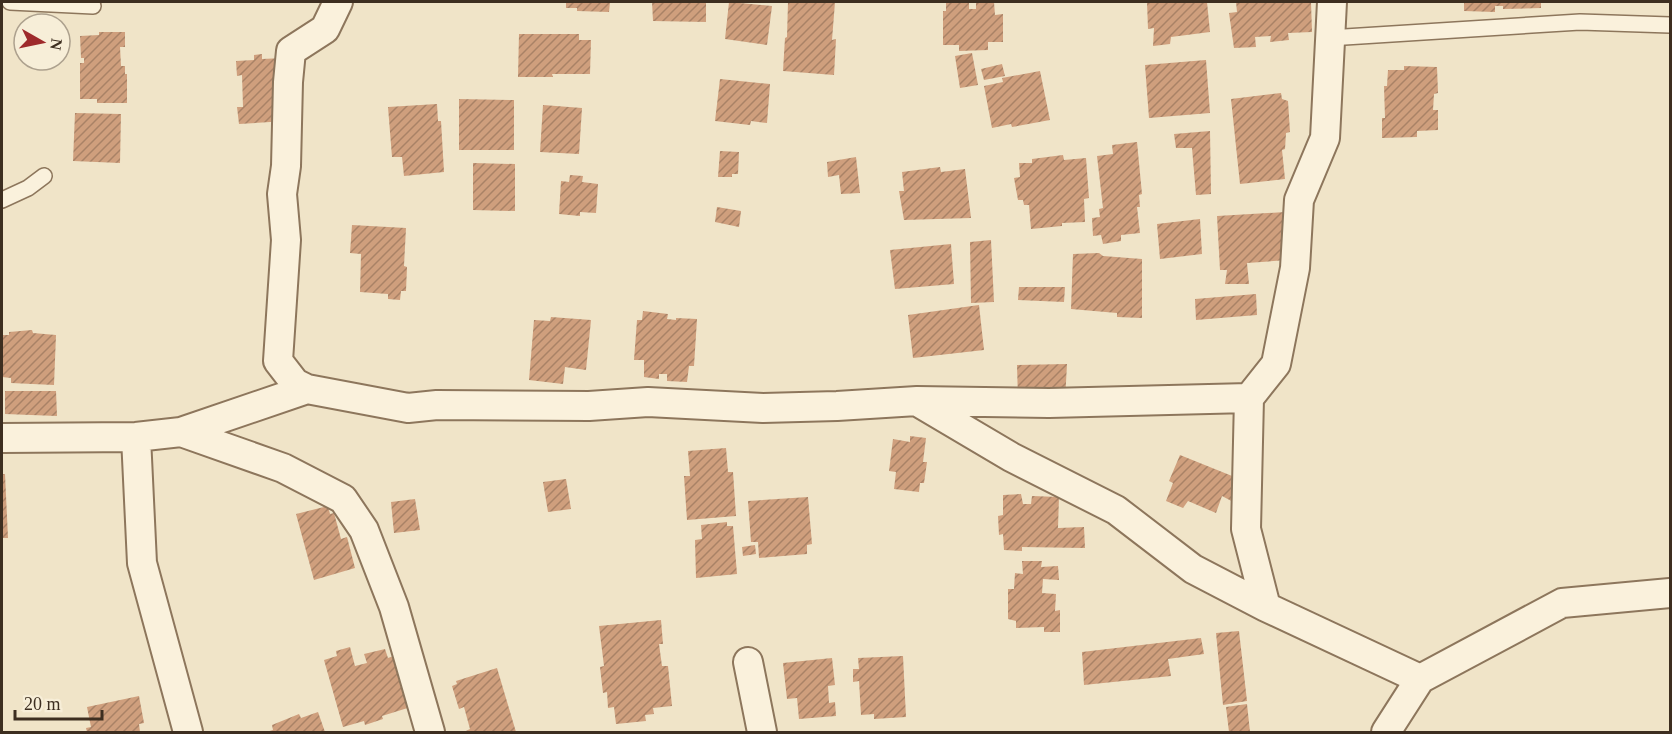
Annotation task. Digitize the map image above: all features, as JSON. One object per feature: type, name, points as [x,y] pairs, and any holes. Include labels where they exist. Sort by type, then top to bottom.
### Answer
[{"type":"street","points":[[338,2],[325,29],[291,51],[286,166],[282,194],[286,240],[278,361],[295,384],[307,389],[408,408],[437,405],[589,406],[648,402],[763,408],[917,401],[1049,403],[1249,398]]},
{"type":"street","points":[[1266,607],[1246,529],[1249,398],[1275,364],[1294,268],[1299,200],[1325,138],[1332,2]]},
{"type":"street","points":[[2,438],[136,437],[181,432],[307,389]]},
{"type":"street","points":[[917,401],[1011,457],[1116,510],[1193,569],[1266,607],[1420,679]]},
{"type":"street","points":[[181,432],[283,468],[343,500],[363,530],[394,607],[430,732]]},
{"type":"street","points":[[136,437],[142,563],[188,732]]},
{"type":"street","points":[[1386,732],[1420,679],[1562,603],[1671,593]]},
{"type":"street","points":[[748,662],[762,732]]},
{"type":"lane","points":[[10,2],[93,6]]},
{"type":"lane","points":[[1329,38],[1580,22],[1671,26]]},
{"type":"lane","points":[[2,200],[28,188],[44,176]]},
{"type":"building","points":[[566,2],[610,2],[609,12],[577,11],[577,8],[566,8]]},
{"type":"building","points":[[652,2],[706,2],[706,22],[653,21]]},
{"type":"building","points":[[729,2],[772,6],[767,45],[725,39]]},
{"type":"building","points":[[788,2],[835,2],[832,40],[836,39],[834,75],[783,71]]},
{"type":"building","points":[[946,2],[969,2],[969,9],[976,9],[976,2],[994,2],[995,15],[1003,14],[1003,42],[988,42],[988,50],[959,51],[959,45],[943,45],[943,11],[946,11]]},
{"type":"building","points":[[1147,2],[1207,2],[1210,32],[1171,37],[1170,44],[1153,46],[1154,28],[1148,29]]},
{"type":"building","points":[[1236,2],[1311,2],[1312,32],[1288,33],[1289,40],[1270,42],[1271,36],[1255,37],[1256,47],[1234,48],[1229,13],[1237,12]]},
{"type":"building","points":[[1464,2],[1541,2],[1541,8],[1503,9],[1503,6],[1495,6],[1495,12],[1464,11]]},
{"type":"building","points":[[99,32],[125,32],[125,47],[120,47],[121,66],[125,66],[125,74],[127,74],[127,103],[97,103],[97,99],[80,99],[80,63],[84,63],[84,58],[81,58],[80,36],[99,35]]},
{"type":"building","points":[[519,34],[579,34],[579,40],[591,40],[590,74],[518,77]]},
{"type":"building","points":[[972,53],[978,85],[960,88],[955,56]]},
{"type":"building","points":[[262,54],[262,59],[283,58],[287,121],[239,124],[237,107],[243,107],[242,75],[237,76],[236,61],[254,60],[254,55]]},
{"type":"building","points":[[1206,60],[1210,113],[1149,118],[1145,65]]},
{"type":"building","points":[[1002,64],[1005,76],[984,80],[981,69]]},
{"type":"building","points":[[1404,66],[1437,67],[1438,93],[1434,94],[1433,110],[1438,110],[1438,130],[1417,131],[1417,137],[1382,138],[1382,118],[1385,118],[1384,86],[1387,86],[1388,70],[1404,70]]},
{"type":"building","points":[[1040,71],[1050,120],[992,128],[984,86],[1003,82],[1002,78]]},
{"type":"building","points":[[720,79],[770,84],[767,123],[751,121],[750,125],[715,121]]},
{"type":"building","points":[[1281,93],[1282,99],[1288,101],[1290,132],[1286,133],[1285,149],[1282,150],[1285,179],[1240,184],[1231,99]]},
{"type":"building","points":[[459,99],[514,100],[514,150],[459,150]]},
{"type":"building","points":[[437,104],[438,121],[441,121],[444,172],[404,176],[402,157],[392,157],[388,107]]},
{"type":"building","points":[[543,105],[582,108],[579,154],[540,152]]},
{"type":"building","points":[[75,113],[121,114],[120,163],[73,161]]},
{"type":"building","points":[[1210,131],[1211,194],[1196,195],[1192,148],[1176,148],[1174,134]]},
{"type":"building","points":[[1137,142],[1142,194],[1139,195],[1140,207],[1137,207],[1140,233],[1121,235],[1121,241],[1103,244],[1101,235],[1093,236],[1092,218],[1100,217],[1099,209],[1103,208],[1097,156],[1113,154],[1112,145]]},
{"type":"building","points":[[720,151],[739,152],[738,174],[732,174],[732,177],[718,177]]},
{"type":"building","points":[[1063,155],[1064,160],[1086,158],[1089,198],[1084,199],[1085,222],[1062,223],[1062,226],[1031,229],[1029,205],[1024,205],[1023,200],[1018,200],[1014,178],[1020,177],[1019,163],[1032,163],[1032,159]]},
{"type":"building","points":[[856,157],[860,193],[841,194],[839,175],[828,177],[827,162]]},
{"type":"building","points":[[473,163],[515,164],[515,211],[473,210]]},
{"type":"building","points":[[940,167],[941,172],[965,169],[971,218],[904,220],[899,191],[904,191],[902,172]]},
{"type":"building","points":[[570,175],[583,176],[582,182],[598,184],[596,213],[580,212],[580,216],[559,214],[561,181],[569,182]]},
{"type":"building","points":[[717,207],[741,211],[739,227],[715,222]]},
{"type":"building","points":[[1285,212],[1287,260],[1247,263],[1249,284],[1225,284],[1227,270],[1220,270],[1217,216]]},
{"type":"building","points":[[1200,219],[1202,254],[1160,259],[1157,224]]},
{"type":"building","points":[[352,225],[406,228],[404,266],[407,267],[406,291],[401,291],[400,300],[388,299],[388,294],[360,292],[361,254],[350,253]]},
{"type":"building","points":[[991,240],[994,302],[971,303],[970,242]]},
{"type":"building","points":[[951,244],[954,284],[895,289],[890,250]]},
{"type":"building","points":[[1099,253],[1103,256],[1142,259],[1142,318],[1117,317],[1117,313],[1071,309],[1073,254]]},
{"type":"building","points":[[1019,287],[1065,287],[1064,302],[1018,300]]},
{"type":"building","points":[[1256,294],[1257,315],[1196,320],[1195,299]]},
{"type":"building","points":[[979,305],[984,350],[913,358],[908,315]]},
{"type":"building","points":[[643,311],[668,314],[667,319],[697,319],[694,366],[689,366],[687,382],[667,381],[667,374],[659,374],[659,379],[644,377],[644,360],[634,360],[637,320],[642,320]]},
{"type":"building","points":[[551,317],[591,320],[586,370],[565,367],[563,384],[529,380],[534,320],[550,321]]},
{"type":"building","points":[[32,330],[33,333],[56,335],[54,385],[11,383],[11,378],[2,377],[2,335],[9,335],[9,332]]},
{"type":"building","points":[[1067,364],[1065,401],[1018,400],[1017,365]]},
{"type":"building","points":[[5,391],[56,391],[57,416],[5,414]]},
{"type":"building","points":[[910,436],[926,438],[923,462],[927,462],[924,483],[920,483],[919,492],[894,489],[896,472],[889,471],[893,439],[910,442]]},
{"type":"building","points":[[726,448],[728,472],[733,472],[736,516],[687,520],[684,476],[690,476],[688,451]]},
{"type":"building","points":[[1180,455],[1247,482],[1237,504],[1222,496],[1216,513],[1188,501],[1183,508],[1166,501],[1173,483],[1169,481]]},
{"type":"building","points":[[2,474],[5,474],[8,538],[2,538]]},
{"type":"building","points":[[566,479],[571,509],[548,512],[543,482]]},
{"type":"building","points":[[1021,494],[1023,504],[1031,504],[1032,496],[1059,497],[1058,528],[1084,527],[1085,548],[1022,547],[1022,551],[1004,550],[1003,534],[999,535],[998,516],[1003,515],[1003,495]]},
{"type":"building","points":[[808,497],[812,544],[807,545],[807,554],[759,558],[758,542],[751,542],[748,501]]},
{"type":"building","points":[[415,499],[420,530],[394,533],[391,502]]},
{"type":"building","points":[[328,506],[330,514],[334,513],[341,539],[347,537],[355,568],[314,580],[296,514]]},
{"type":"building","points":[[727,522],[727,526],[733,526],[737,574],[696,578],[695,540],[702,539],[701,525]]},
{"type":"building","points":[[755,545],[756,554],[743,556],[742,547]]},
{"type":"building","points":[[1022,561],[1042,561],[1041,567],[1058,566],[1059,580],[1043,579],[1042,593],[1056,594],[1055,611],[1060,610],[1060,632],[1044,632],[1044,627],[1016,628],[1016,621],[1008,619],[1008,589],[1014,589],[1015,573],[1023,574]]},
{"type":"building","points":[[661,620],[663,644],[659,644],[662,666],[668,666],[672,706],[653,708],[654,714],[645,715],[646,721],[616,724],[614,707],[608,708],[607,692],[603,693],[600,667],[604,666],[599,626]]},
{"type":"building","points":[[1239,631],[1247,701],[1223,705],[1216,633]]},
{"type":"building","points":[[1201,638],[1204,654],[1168,659],[1171,676],[1084,685],[1082,652]]},
{"type":"building","points":[[350,647],[355,666],[367,663],[364,654],[385,649],[388,658],[399,654],[414,706],[382,716],[383,719],[365,725],[364,721],[343,727],[324,660],[337,656],[336,651]]},
{"type":"building","points":[[903,656],[906,717],[874,719],[874,714],[861,715],[859,681],[853,682],[853,669],[859,669],[858,658]]},
{"type":"building","points":[[832,658],[835,685],[828,686],[829,703],[835,702],[836,716],[799,719],[797,698],[787,699],[783,663]]},
{"type":"building","points":[[497,668],[516,732],[466,732],[470,729],[464,707],[459,709],[452,686],[457,684],[456,681]]},
{"type":"building","points":[[139,696],[144,723],[139,724],[140,732],[87,732],[86,728],[91,727],[87,707]]},
{"type":"building","points":[[1247,704],[1250,732],[1229,732],[1226,707]]},
{"type":"building","points":[[318,712],[325,732],[266,732],[273,730],[272,725],[299,714],[301,718]]}]
